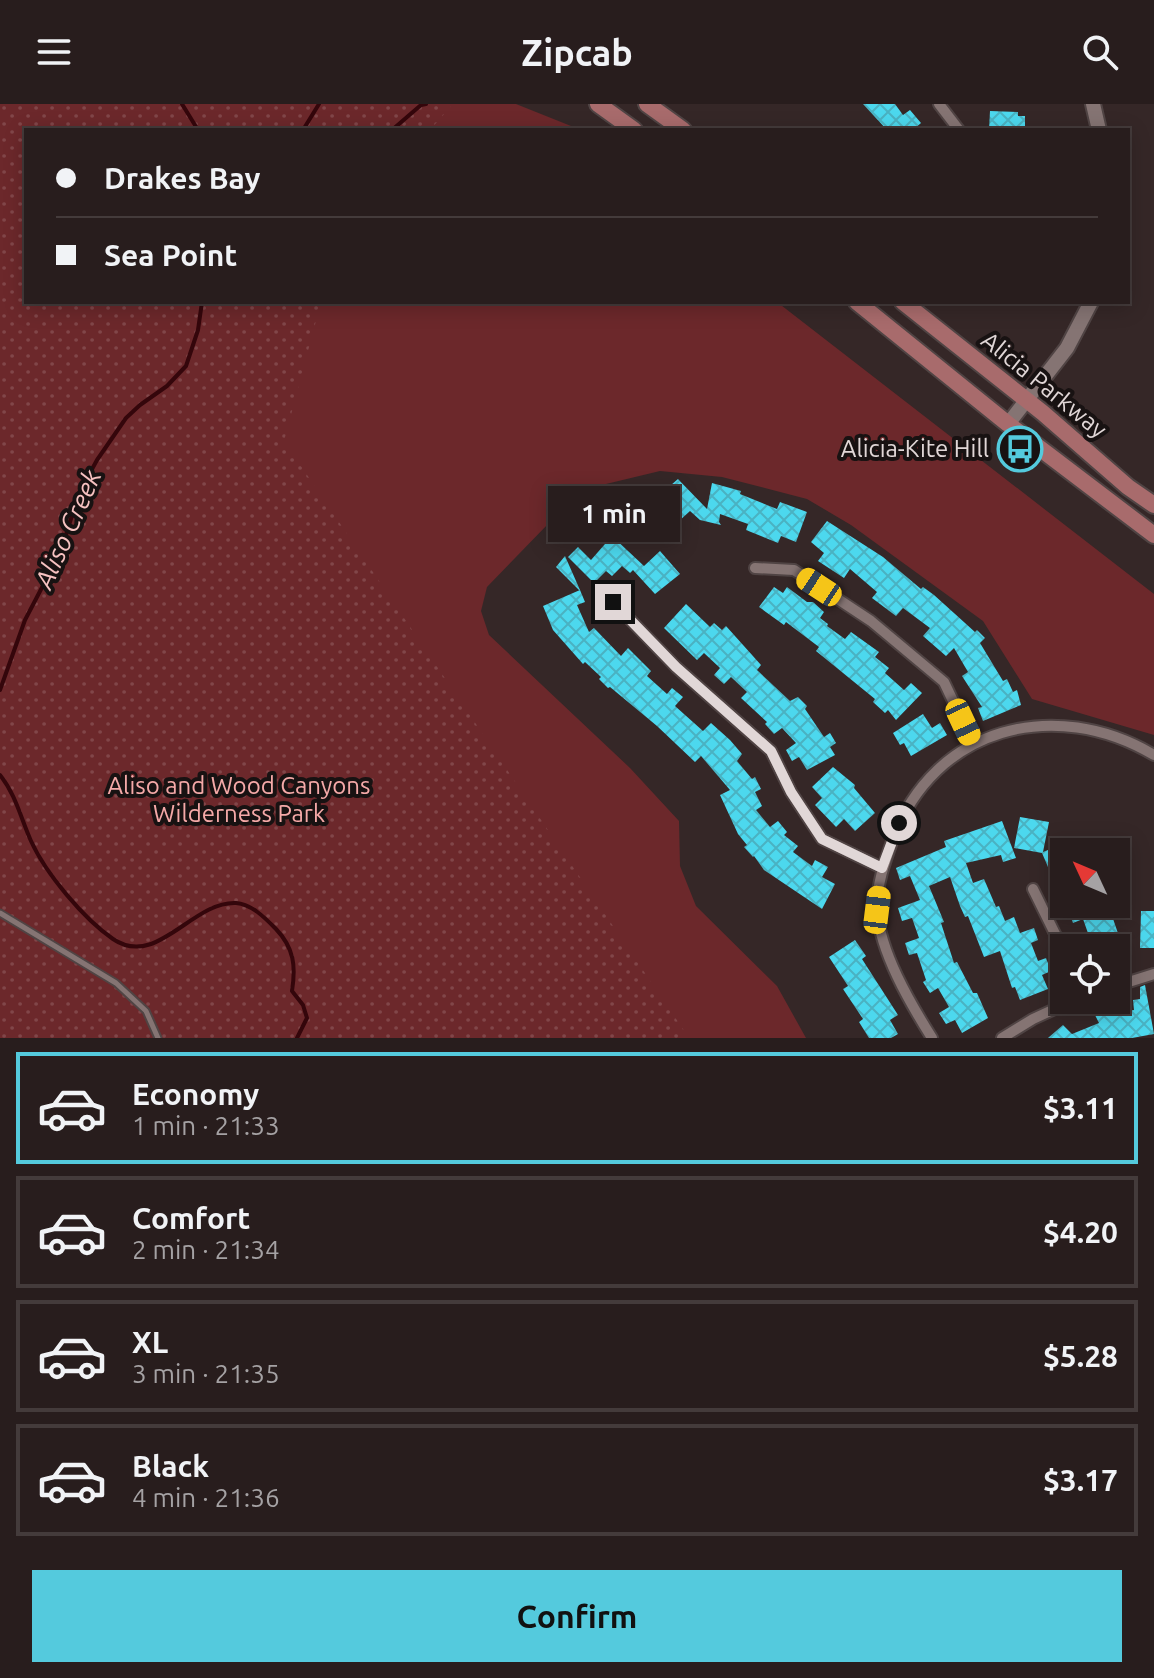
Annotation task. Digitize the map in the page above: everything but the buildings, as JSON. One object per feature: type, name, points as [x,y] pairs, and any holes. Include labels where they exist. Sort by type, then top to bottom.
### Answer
[{"type":"main road","points":[[598,104],[631,128]]},
{"type":"main road","points":[[647,104],[680,128]]},
{"type":"main road","points":[[859,304],[1008,424],[1154,535]]},
{"type":"main road","name":"Alicia Parkway","points":[[906,304],[1154,505]]},
{"type":"street","points":[[939,104],[957,128]]},
{"type":"street","points":[[1093,104],[1099,128]]},
{"type":"street","points":[[1008,424],[1067,348],[1090,304]]},
{"type":"street","points":[[755,568],[794,570],[871,621],[944,682],[973,743]]},
{"type":"street","points":[[613,602],[676,667],[771,751],[791,792],[822,839],[882,868]]},
{"type":"street","points":[[932,1038],[912,1005],[885,945],[877,910],[882,868],[899,823],[930,775],[973,743],[1029,727],[1067,726],[1103,732],[1154,755]]},
{"type":"street","points":[[1033,889],[1055,934]]},
{"type":"street","points":[[1130,982],[1154,974]]},
{"type":"street","points":[[1002,1038],[1050,1011]]},
{"type":"lane","points":[[0,913],[116,983],[146,1011],[158,1038]]},
{"type":"green space","points":[[0,104],[516,104],[576,128],[24,128]]},
{"type":"green space","name":"Aliso and Wood Canyons Wilderness Park","points":[[0,104],[453,104],[432,128],[24,128],[24,304],[320,304],[284,441],[689,1038],[0,1038]]},
{"type":"green space","name":"Aliso and Wood Canyons Wilderness Park","points":[[0,260],[24,299],[24,304],[780,304],[1154,594],[1154,735],[1032,699],[983,621],[851,525],[807,499],[722,477],[660,471],[581,490],[487,587],[481,611],[489,635],[630,768],[679,821],[680,866],[696,906],[777,986],[806,1038],[0,1038]]},
{"type":"waterway","name":"Aliso Creek","points":[[182,104],[197,128]]},
{"type":"waterway","points":[[304,128],[319,104]]},
{"type":"waterway","points":[[394,128],[426,104]]},
{"type":"waterway","name":"Aliso Creek","points":[[0,690],[25,620],[61,551],[79,493],[126,418],[167,386],[186,366],[198,330],[202,304]]},
{"type":"waterway","name":"Aliso Creek","points":[[0,775],[46,867],[78,908],[113,939],[129,946],[145,946],[220,905],[242,904],[263,917],[287,943],[292,958],[292,991],[303,1005],[307,1018],[297,1038]]},
{"type":"place","name":"Alicia-Kite Hill","points":[[1020,449]]},
{"type":"route","points":[[613,602],[676,667],[771,751],[791,792],[822,839],[882,868],[899,823]]}]
